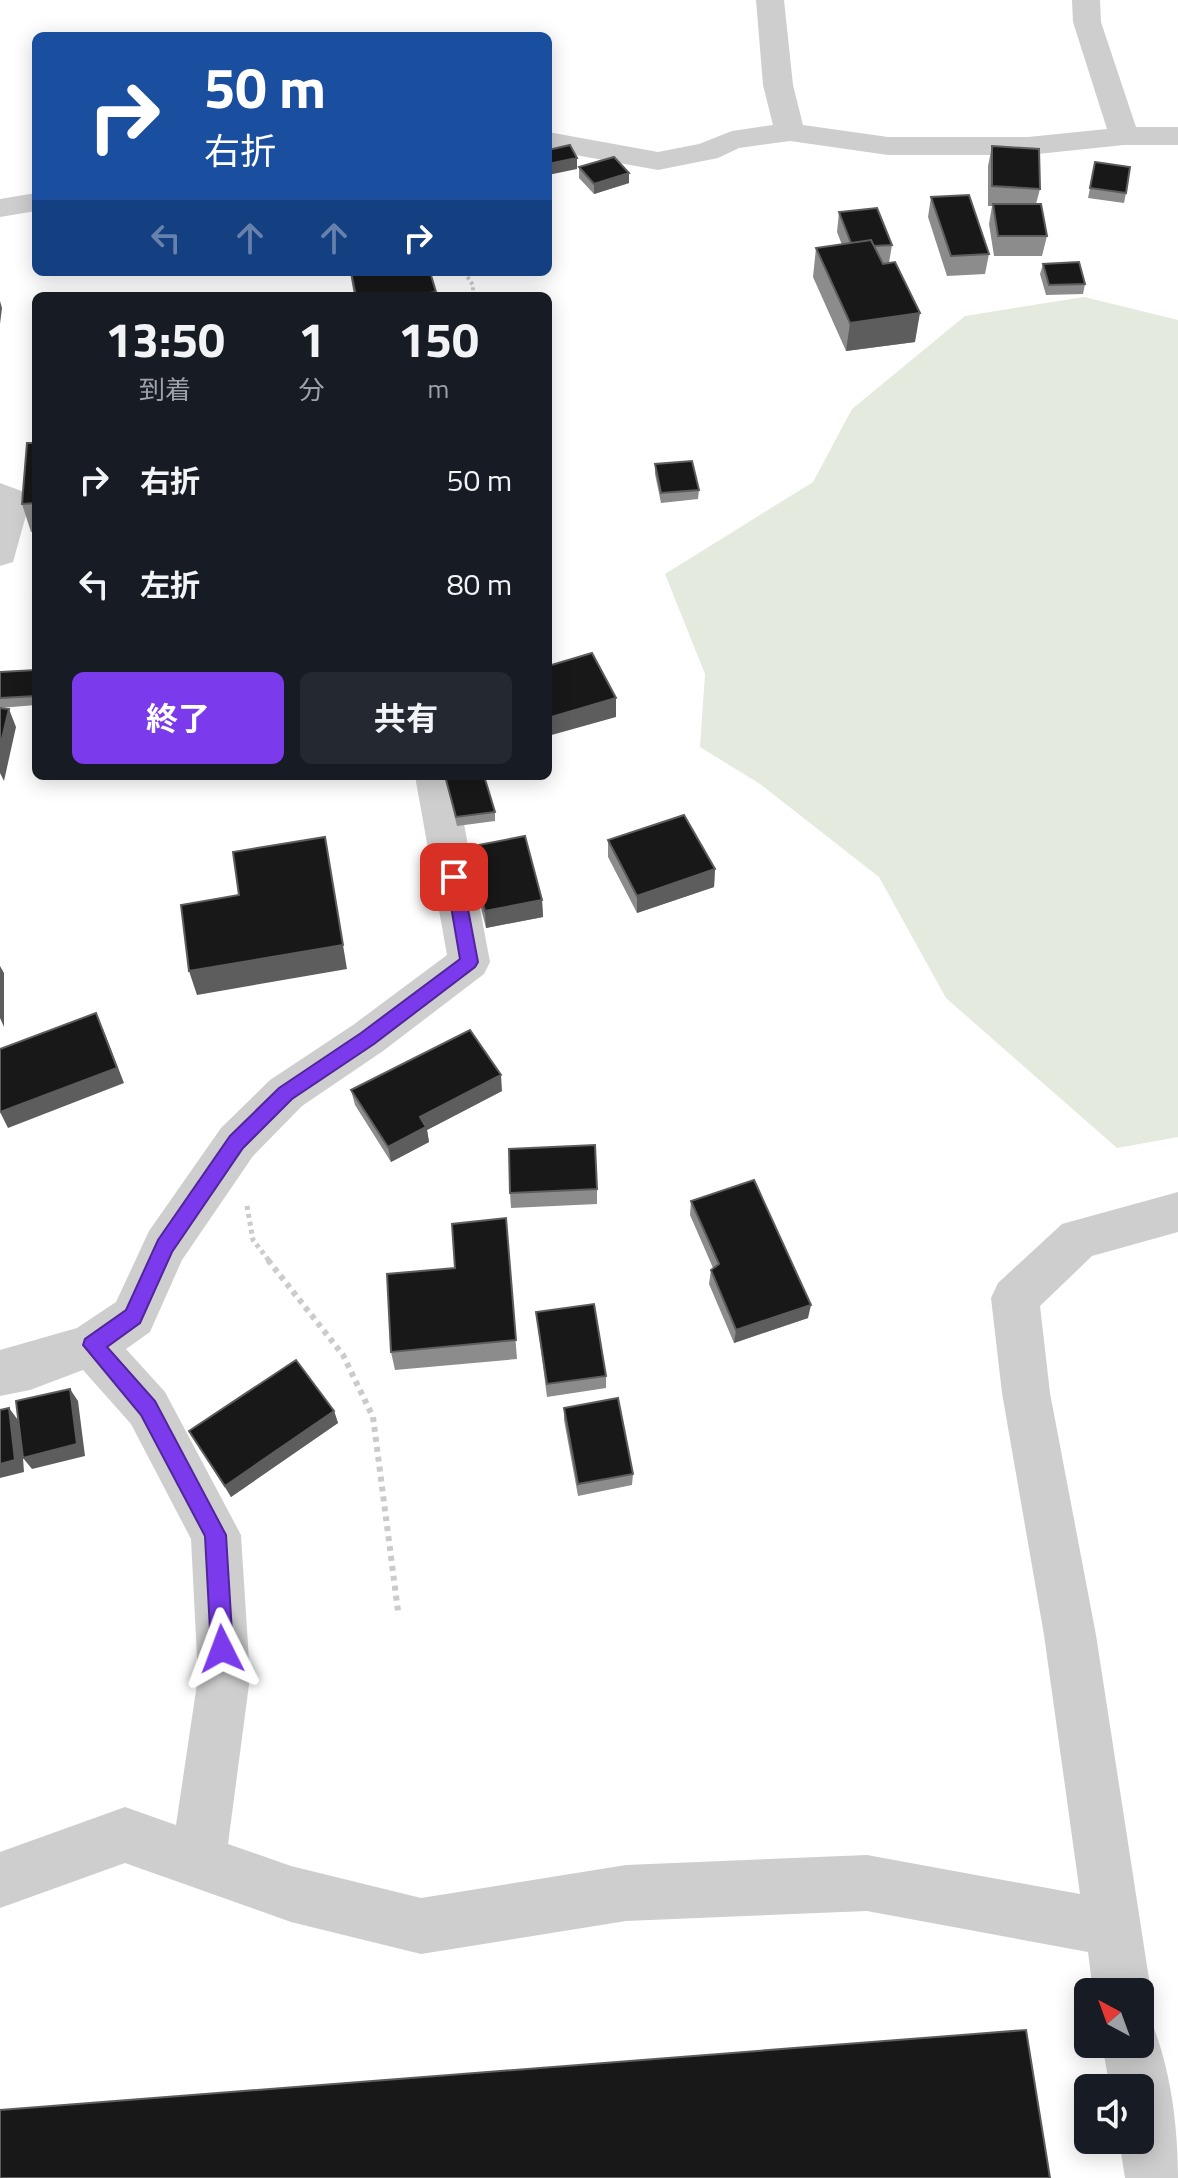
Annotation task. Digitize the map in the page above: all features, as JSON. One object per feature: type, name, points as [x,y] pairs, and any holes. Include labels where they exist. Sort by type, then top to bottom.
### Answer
[{"type":"street","points":[[770,0],[778,85],[790,132]]},
{"type":"street","points":[[1086,0],[1087,22],[1124,136]]},
{"type":"street","points":[[552,142],[658,161],[707,152],[732,140],[790,132],[888,146],[1028,146],[1124,136],[1178,136]]},
{"type":"street","points":[[0,208],[32,203]]},
{"type":"street","points":[[0,495],[12,501],[0,553]]},
{"type":"street","points":[[0,1373],[30,1367],[92,1345],[133,1317],[165,1246],[237,1142],[286,1093],[368,1038],[469,962],[436,780]]},
{"type":"street","points":[[1120,1978],[1070,1635],[1026,1393],[1015,1298],[1078,1239],[1178,1212]]},
{"type":"street","points":[[92,1345],[148,1408],[216,1535],[224,1677],[198,1861]]},
{"type":"street","points":[[0,1880],[125,1835],[291,1894],[421,1926],[626,1893],[867,1883],[1111,1928]]},
{"type":"street","points":[[1151,2154],[1155,2178]]},
{"type":"path","points":[[237,1142],[253,1240],[343,1355],[373,1417],[398,1611]]},
{"type":"shaded area","points":[[1084,297],[1178,320],[1178,1137],[1117,1148],[946,998],[879,877],[760,784],[700,747],[705,674],[665,574],[813,482],[852,409],[965,316]]},
{"type":"building","points":[[570,145],[577,158],[552,163],[552,149]]},
{"type":"building","points":[[992,146],[1039,149],[1040,189],[992,186]]},
{"type":"building","points":[[614,157],[629,173],[594,184],[579,167]]},
{"type":"building","points":[[1095,162],[1130,167],[1126,193],[1090,188]]},
{"type":"building","points":[[969,195],[989,254],[951,256],[931,197]]},
{"type":"building","points":[[993,204],[1041,204],[1047,236],[998,236]]},
{"type":"building","points":[[877,208],[892,245],[874,246],[871,240],[851,243],[839,212]]},
{"type":"building","points":[[871,240],[883,264],[895,262],[920,313],[850,323],[816,248]]},
{"type":"building","points":[[1079,262],[1085,284],[1049,285],[1043,264]]},
{"type":"building","points":[[352,276],[431,276],[436,292],[355,292]]},
{"type":"building","points":[[27,443],[32,443],[32,503],[22,504]]},
{"type":"building","points":[[692,461],[699,490],[661,493],[655,464]]},
{"type":"building","points":[[592,653],[616,698],[552,717],[552,665]]},
{"type":"building","points":[[32,670],[32,696],[0,698],[0,672]]},
{"type":"building","points":[[0,708],[9,709],[0,747]]},
{"type":"building","points":[[446,780],[485,780],[495,812],[456,817]]},
{"type":"building","points":[[684,815],[715,869],[637,896],[608,840]]},
{"type":"building","points":[[525,836],[542,900],[485,911],[468,847]]},
{"type":"building","points":[[325,837],[343,945],[189,971],[181,905],[239,895],[233,852]]},
{"type":"building","points":[[96,1013],[117,1068],[0,1112],[0,1049]]},
{"type":"building","points":[[470,1030],[501,1075],[420,1117],[426,1127],[388,1147],[351,1090]]},
{"type":"building","points":[[595,1145],[597,1189],[510,1193],[509,1149]]},
{"type":"building","points":[[754,1180],[811,1305],[736,1330],[711,1270],[719,1264],[691,1201]]},
{"type":"building","points":[[506,1218],[516,1340],[391,1352],[387,1274],[455,1268],[452,1224]]},
{"type":"building","points":[[594,1304],[606,1376],[547,1384],[536,1312]]},
{"type":"building","points":[[296,1360],[334,1411],[225,1486],[189,1431]]},
{"type":"building","points":[[70,1389],[77,1444],[23,1458],[16,1401]]},
{"type":"building","points":[[618,1398],[633,1474],[578,1484],[564,1408]]},
{"type":"building","points":[[9,1408],[15,1460],[0,1464],[0,1410]]},
{"type":"building","points":[[1026,2030],[1050,2178],[0,2178],[0,2110]]},
{"type":"route","points":[[222,1649],[216,1535],[148,1408],[92,1345],[133,1317],[165,1246],[237,1142],[286,1093],[368,1038],[469,962],[454,877]]}]
